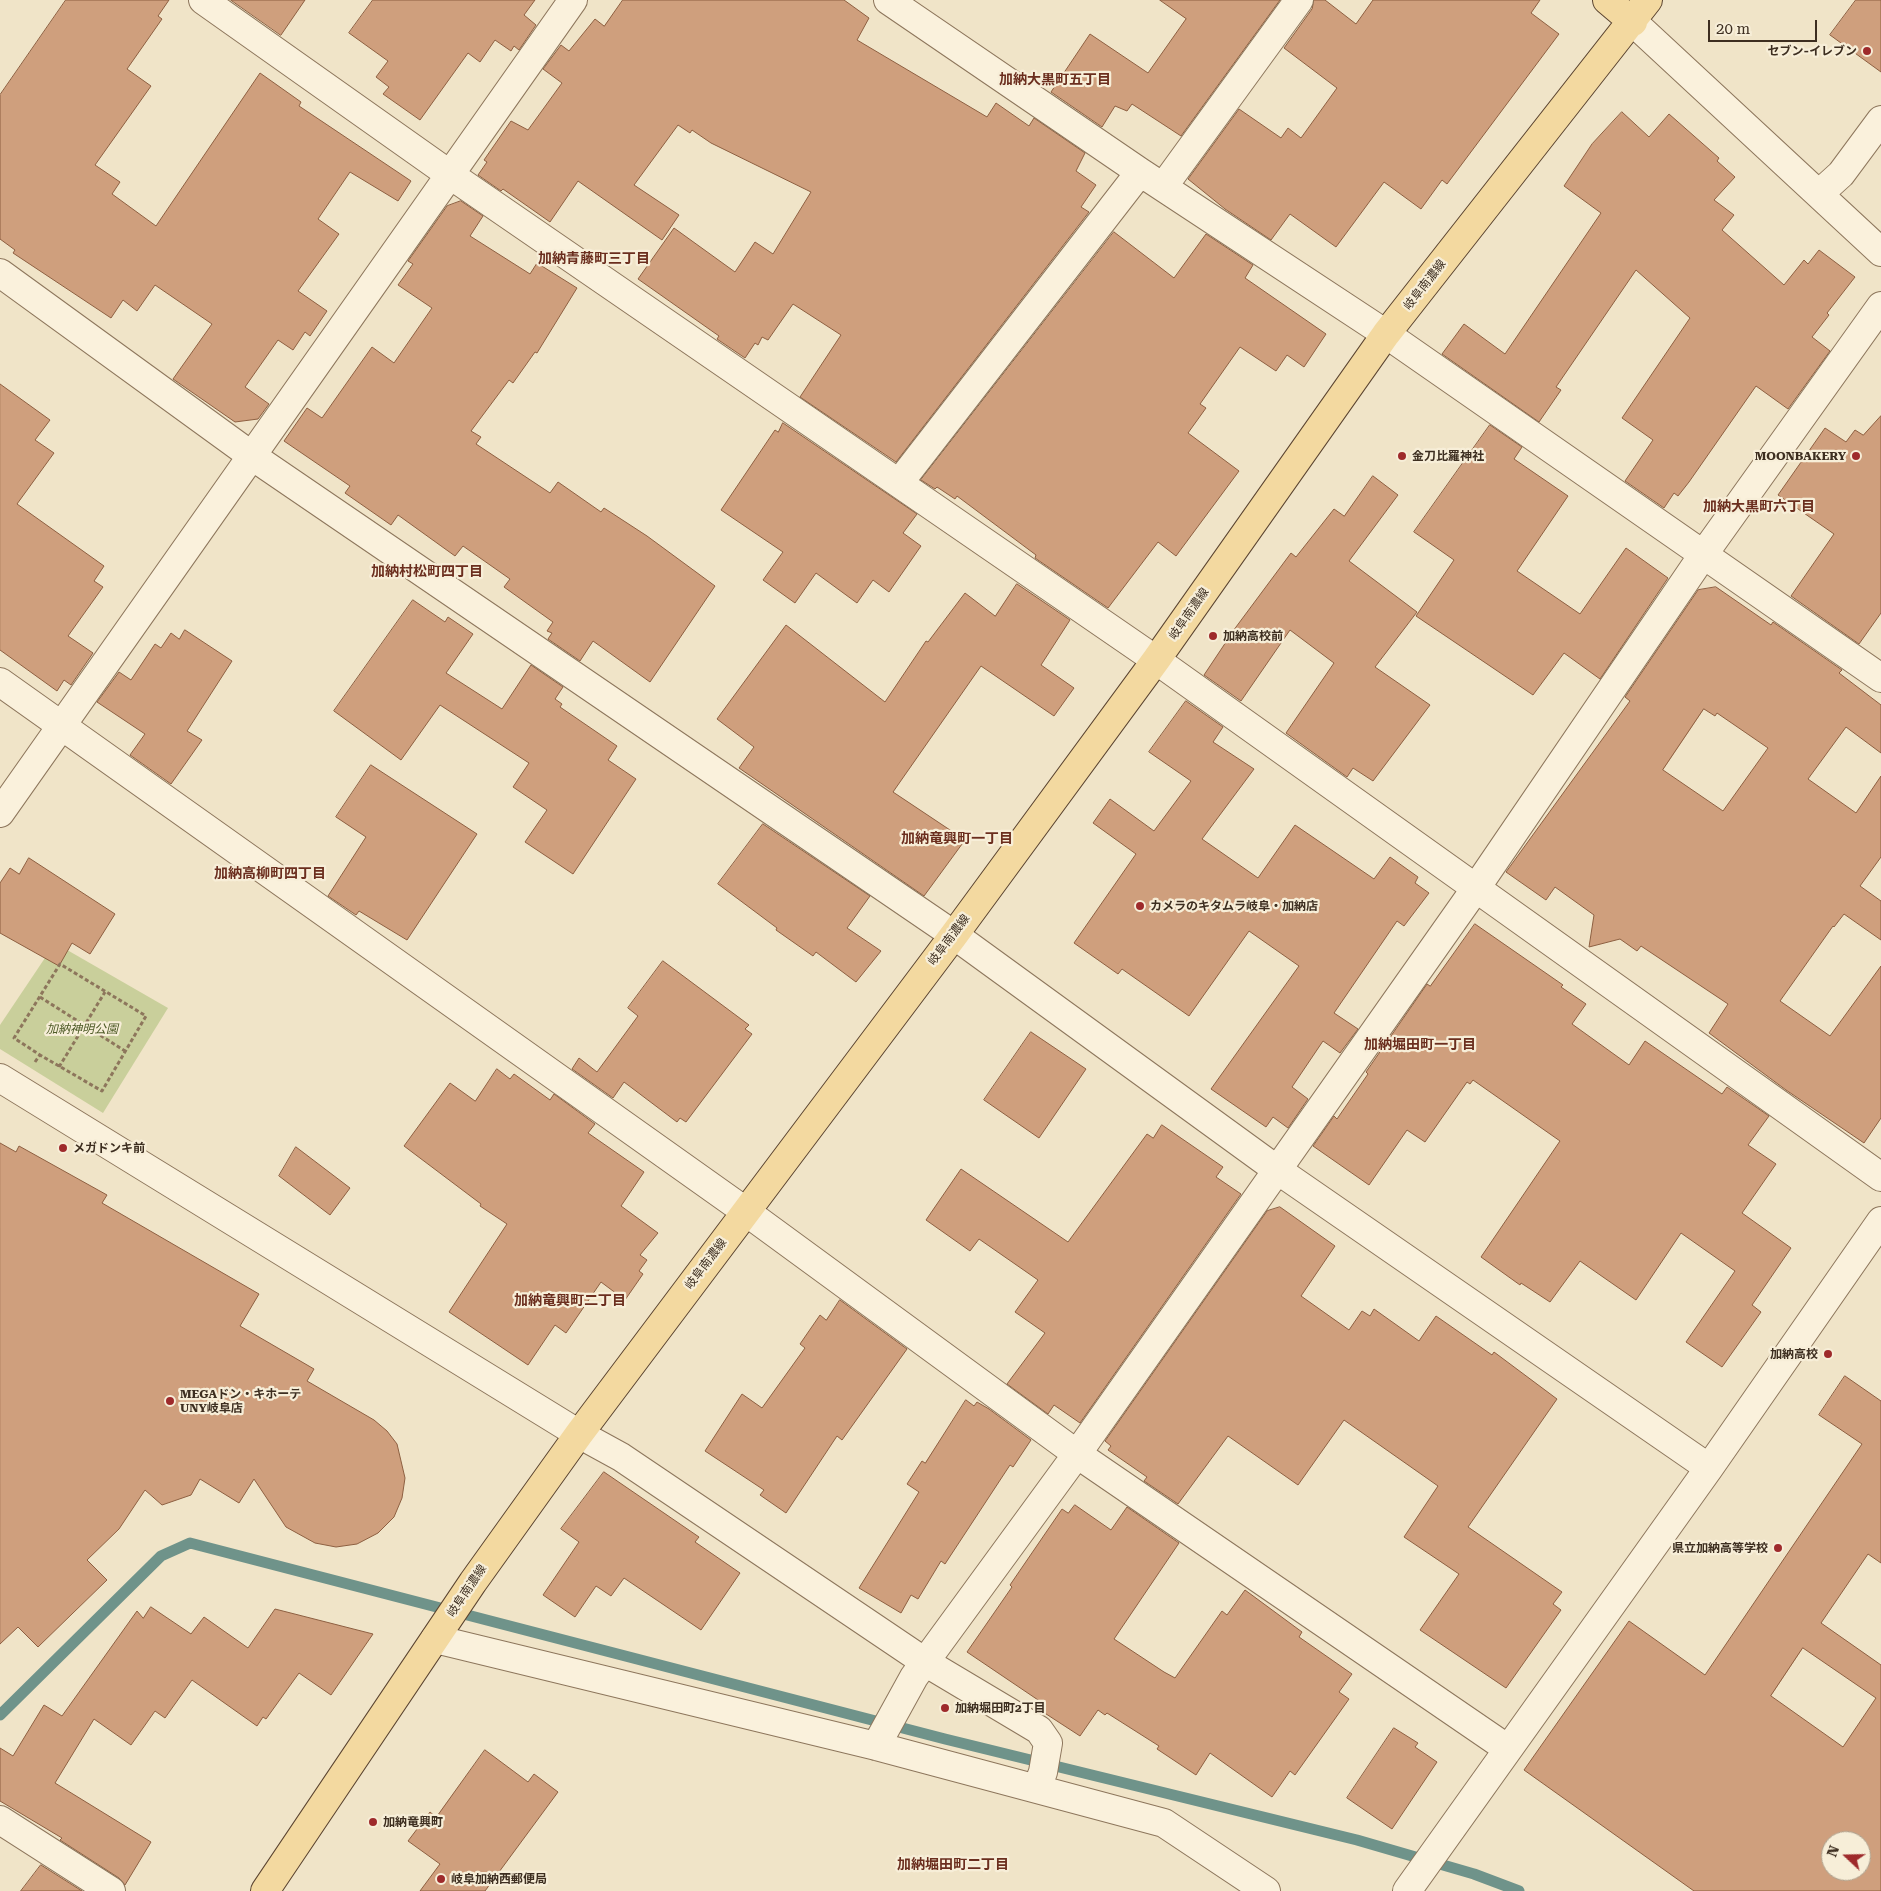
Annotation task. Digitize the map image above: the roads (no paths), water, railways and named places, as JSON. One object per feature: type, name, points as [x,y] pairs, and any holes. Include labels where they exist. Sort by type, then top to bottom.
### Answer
[{"type":"main road","points":[[1607,0],[1632,22]]},
{"type":"main road","name":"岐阜南濃線","points":[[265,1891],[473,1582],[578,1434],[954,935],[1156,660],[1386,334],[1648,0]]},
{"type":"street","points":[[203,0],[449,174],[1156,660],[1881,1177]]},
{"type":"street","points":[[0,813],[60,725],[252,456],[572,0]]},
{"type":"street","points":[[1163,187],[1299,0]]},
{"type":"street","points":[[901,4],[1140,172],[1386,334],[1881,678]]},
{"type":"street","points":[[1632,22],[1820,193],[1881,252]]},
{"type":"street","points":[[1820,193],[1840,174],[1881,120]]},
{"type":"street","points":[[899,483],[1140,172]]},
{"type":"street","points":[[0,273],[252,456],[954,935],[1276,1169],[1709,1468]]},
{"type":"street","points":[[878,1740],[925,1662],[1077,1454],[1276,1169],[1476,888],[1703,555],[1881,306]]},
{"type":"street","points":[[0,682],[745,1211],[1077,1454],[1508,1749]]},
{"type":"street","points":[[9,1083],[578,1434],[621,1457],[925,1662],[1039,1730],[1048,1743],[1040,1780]]},
{"type":"street","points":[[1413,1882],[1709,1468],[1881,1221]]},
{"type":"street","points":[[435,1639],[878,1740],[1040,1780],[1164,1823],[1266,1891]]},
{"type":"street","points":[[0,1820],[112,1891]]},
{"type":"waterway","points":[[0,1715],[161,1556],[190,1543],[945,1739],[1357,1840],[1474,1874],[1519,1891]]},
{"type":"place","name":"セブン-イレブン","points":[[1867,51]]},
{"type":"place","name":"金刀比羅神社","points":[[1402,456]]},
{"type":"place","name":"MOONBAKERY","points":[[1856,456]]},
{"type":"place","name":"加納高校前","points":[[1213,636]]},
{"type":"place","name":"カメラのキタムラ岐阜・加納店","points":[[1140,906]]},
{"type":"place","name":"メガドンキ前","points":[[63,1148]]},
{"type":"place","name":"加納高校","points":[[1828,1354]]},
{"type":"place","name":"MEGAドン・キホーテ UNY岐阜店","points":[[170,1401]]},
{"type":"place","name":"県立加納高等学校","points":[[1778,1548]]},
{"type":"place","name":"加納堀田町2丁目","points":[[945,1708]]},
{"type":"place","name":"加納竜興町","points":[[373,1822]]},
{"type":"place","name":"岐阜加納西郵便局","points":[[441,1879]]},
{"type":"district","name":"加納大黒町五丁目","points":[[1055,80]]},
{"type":"district","name":"加納青藤町三丁目","points":[[594,259]]},
{"type":"district","name":"加納大黒町六丁目","points":[[1759,507]]},
{"type":"district","name":"加納村松町四丁目","points":[[427,572]]},
{"type":"district","name":"加納竜興町一丁目","points":[[957,839]]},
{"type":"district","name":"加納高柳町四丁目","points":[[270,874]]},
{"type":"district","name":"加納堀田町一丁目","points":[[1420,1045]]},
{"type":"district","name":"加納竜興町二丁目","points":[[570,1301]]},
{"type":"district","name":"加納堀田町二丁目","points":[[953,1865]]},
{"type":"park label","name":"加納神明公園","points":[[82,1029]]}]
